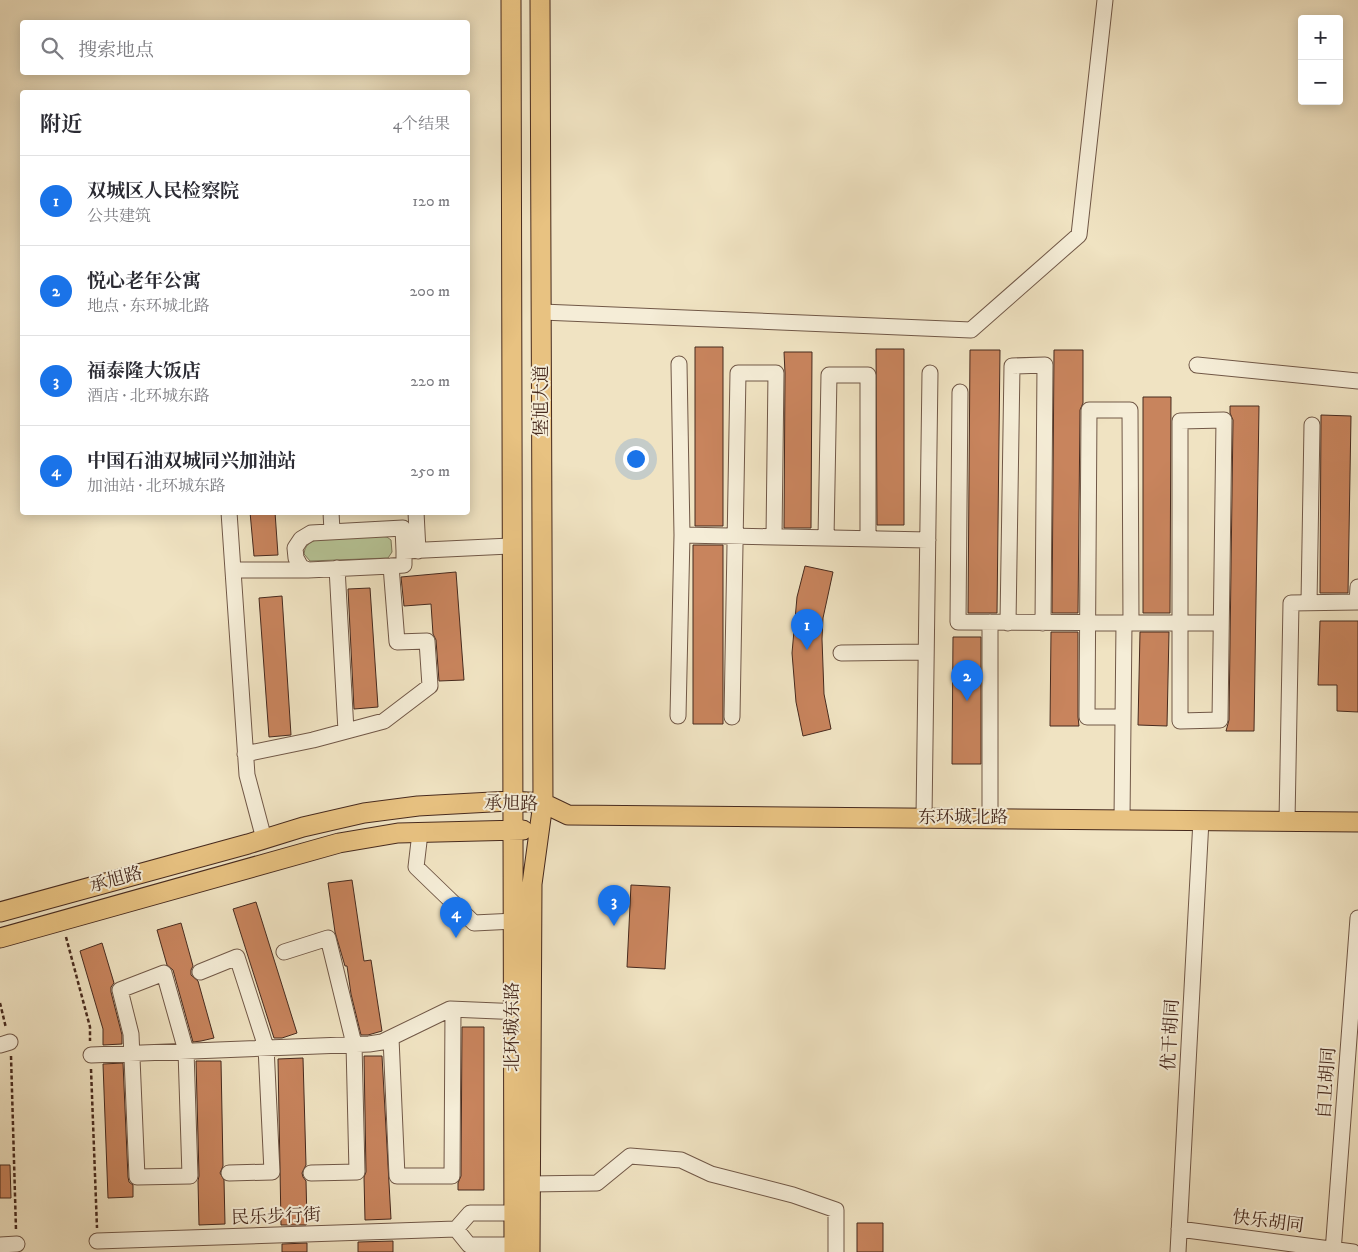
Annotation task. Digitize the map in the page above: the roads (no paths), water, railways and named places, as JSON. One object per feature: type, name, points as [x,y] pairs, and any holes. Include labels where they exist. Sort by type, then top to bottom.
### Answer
[{"type":"main road","name":"堡旭大道","points":[[511,0],[512,801]]},
{"type":"main road","name":"堡旭大道","points":[[540,0],[543,803]]},
{"type":"main road","name":"承旭路","points":[[0,912],[303,827],[364,813],[418,806],[512,801],[543,803],[568,815]]},
{"type":"main road","name":"北环城东路","points":[[512,801],[513,921],[522,1012],[530,1184],[519,1250]]},
{"type":"main road","name":"北环城东路","points":[[519,1250],[514,1213],[522,1012],[532,884],[543,803]]},
{"type":"main road","name":"承旭路","points":[[0,938],[339,843],[381,835],[539,829],[568,815]]},
{"type":"main road","name":"东环城北路","points":[[568,815],[1358,822]]},
{"type":"street","points":[[542,312],[971,330],[1079,235],[1105,0]]},
{"type":"street","points":[[678,716],[682,535],[679,364]]},
{"type":"street","points":[[1008,622],[1012,366],[1045,365],[1043,623]]},
{"type":"street","points":[[1197,365],[1358,381]]},
{"type":"street","points":[[732,717],[738,373],[776,373],[774,537]]},
{"type":"street","points":[[924,818],[930,373]]},
{"type":"street","points":[[826,538],[829,375],[868,375],[868,539]]},
{"type":"street","points":[[960,392],[958,622],[1220,623]]},
{"type":"street","points":[[1122,819],[1123,717],[1128,623],[1130,410],[1089,410],[1088,717],[1123,717]]},
{"type":"street","points":[[1224,420],[1220,720],[1180,721],[1180,623],[1180,421],[1224,420]]},
{"type":"street","points":[[1309,603],[1312,425]]},
{"type":"street","points":[[229,515],[247,775],[264,839]]},
{"type":"street","points":[[331,515],[332,532]]},
{"type":"street","points":[[233,570],[308,570],[404,565],[411,551],[416,515]]},
{"type":"street","points":[[308,570],[301,567],[296,558],[295,548],[301,539],[311,534],[403,528],[411,551]]},
{"type":"street","points":[[682,535],[928,540]]},
{"type":"street","points":[[411,551],[512,546]]},
{"type":"street","points":[[245,754],[313,740],[384,721],[430,686],[427,641],[397,642],[391,566]]},
{"type":"street","points":[[337,568],[346,731]]},
{"type":"street","points":[[1287,821],[1292,603],[1358,602],[1358,587]]},
{"type":"street","points":[[990,622],[990,818]]},
{"type":"street","points":[[842,653],[926,652]]},
{"type":"street","name":"优干胡同","points":[[1178,1252],[1201,820]]},
{"type":"street","points":[[420,833],[416,867],[474,923],[513,921]]},
{"type":"street","name":"自卫胡同","points":[[1333,1251],[1358,918]]},
{"type":"street","points":[[284,952],[328,938],[354,1044],[357,1172],[311,1172]]},
{"type":"street","points":[[200,972],[237,957],[266,1047],[272,1172],[229,1173]]},
{"type":"street","points":[[164,973],[186,1051],[190,1176],[137,1177],[132,1053],[132,1034],[120,990],[164,973]]},
{"type":"street","points":[[91,1055],[382,1042],[441,1013],[453,1010],[522,1012]]},
{"type":"street","points":[[391,1038],[396,1176],[452,1176],[453,1010]]},
{"type":"street","points":[[530,1184],[597,1183],[630,1156],[681,1160],[711,1174],[794,1195],[836,1210],[836,1252]]},
{"type":"street","points":[[514,1213],[470,1213],[456,1230],[469,1245],[519,1250]]},
{"type":"street","name":"快乐胡同","points":[[1179,1229],[1333,1251],[1353,1252]]},
{"type":"street","name":"民乐步行街","points":[[97,1241],[456,1230]]},
{"type":"street","points":[[0,1245],[17,1244]]},
{"type":"place","name":"双城区人民检察院","points":[[807,650]]},
{"type":"place","name":"悦心老年公寓","points":[[967,701]]},
{"type":"place","name":"福泰隆大饭店","points":[[614,926]]},
{"type":"place","name":"中国石油双城同兴加油站","points":[[456,938]]}]
